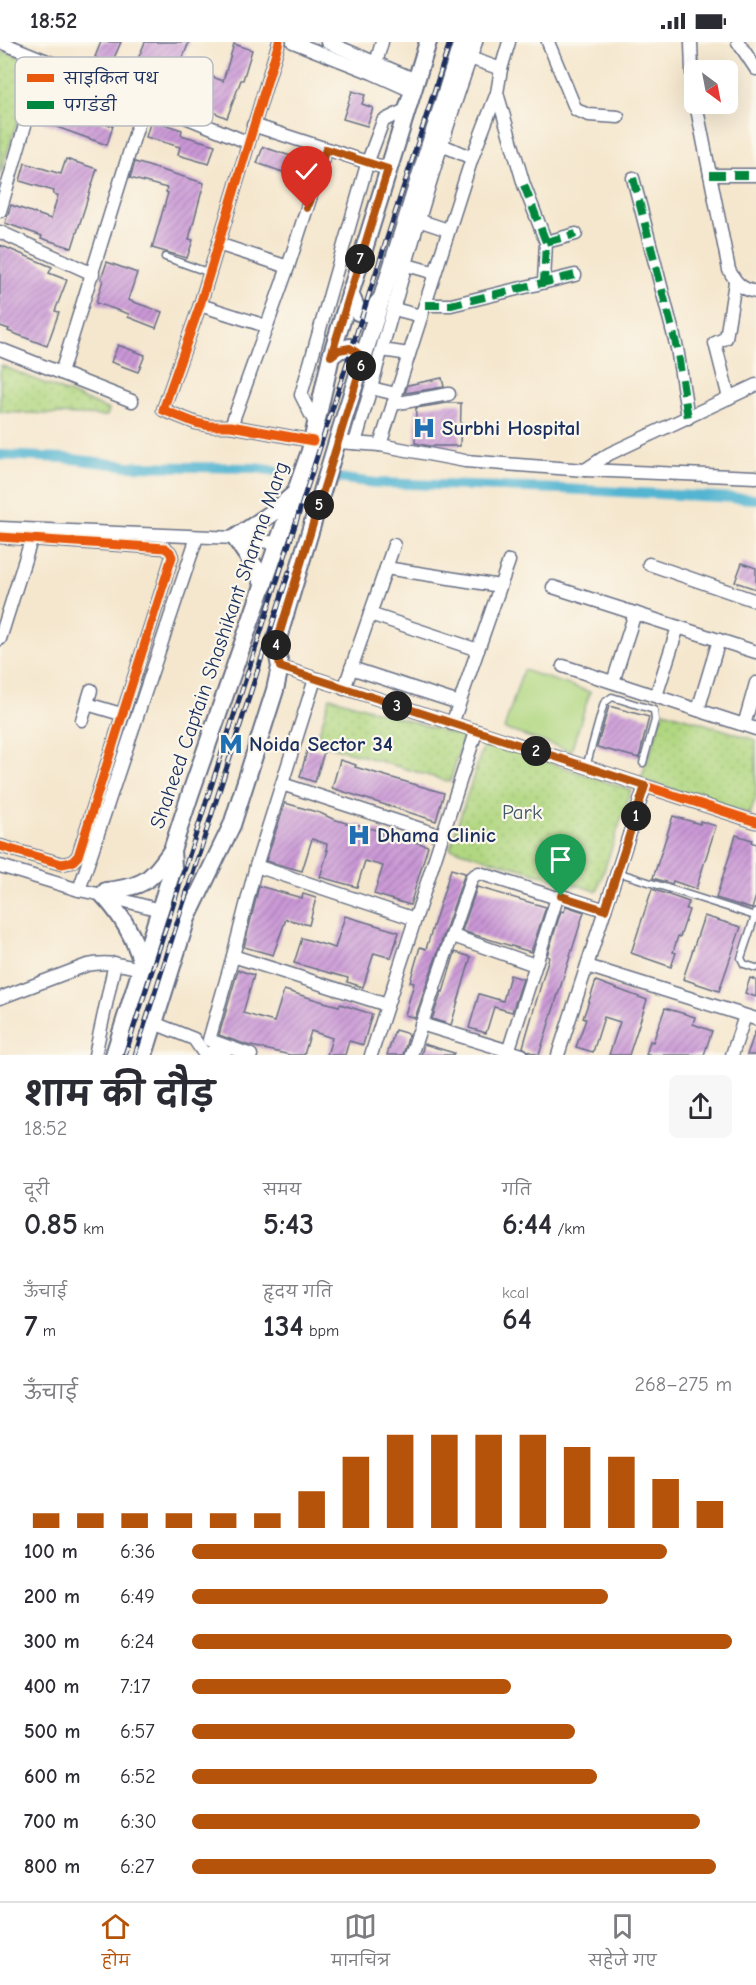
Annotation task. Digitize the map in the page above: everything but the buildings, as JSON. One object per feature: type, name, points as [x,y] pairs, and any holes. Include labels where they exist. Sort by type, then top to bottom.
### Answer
[{"type":"main road","name":"Shaheed Captain Shashikant Sharma Marg","points":[[114,1055],[173,868],[172,850],[313,439],[331,356],[428,42]]},
{"type":"main road","points":[[422,59],[437,42]]},
{"type":"main road","points":[[454,66],[457,42]]},
{"type":"main road","points":[[144,1055],[187,918],[232,825],[275,690],[280,667],[276,645],[325,486],[342,448],[362,363],[388,303],[462,42]]},
{"type":"main road","points":[[350,293],[358,312],[365,313],[374,307],[388,303]]},
{"type":"main road","points":[[331,356],[339,350],[350,348],[359,354],[362,363]]},
{"type":"main road","points":[[264,585],[255,567],[234,538],[275,511],[296,490]]},
{"type":"main road","points":[[141,966],[136,944],[128,926],[104,895],[106,891],[133,888],[156,873],[172,850]]},
{"type":"street","points":[[0,42],[37,57]]},
{"type":"street","points":[[279,42],[247,142],[200,305],[163,410],[210,426],[231,426],[313,439],[301,395],[368,161],[383,121],[406,109]]},
{"type":"street","points":[[293,42],[374,68]]},
{"type":"street","points":[[327,42],[374,68],[414,86]]},
{"type":"street","points":[[374,68],[382,42]]},
{"type":"street","points":[[342,448],[371,388],[382,350],[388,303],[407,265],[418,220],[476,42]]},
{"type":"street","points":[[380,445],[448,230],[497,93],[501,69],[510,42]]},
{"type":"street","points":[[548,42],[576,110],[588,115],[618,117]]},
{"type":"street","points":[[691,42],[692,60]]},
{"type":"street","points":[[738,42],[756,69]]},
{"type":"street","points":[[470,58],[501,69]]},
{"type":"street","points":[[497,93],[524,185],[546,242],[544,282]]},
{"type":"street","points":[[698,114],[729,270],[735,282],[745,290],[756,292]]},
{"type":"street","points":[[253,125],[388,169]]},
{"type":"street","points":[[0,211],[25,126]]},
{"type":"street","points":[[61,373],[138,126]]},
{"type":"street","points":[[206,126],[247,142]]},
{"type":"street","points":[[442,145],[472,158]]},
{"type":"street","points":[[231,426],[288,267],[326,149]]},
{"type":"street","points":[[710,175],[756,175]]},
{"type":"street","points":[[633,178],[677,348],[688,418]]},
{"type":"street","points":[[418,220],[448,230]]},
{"type":"street","points":[[0,232],[93,274]]},
{"type":"street","points":[[546,242],[576,234]]},
{"type":"street","points":[[218,244],[288,267]]},
{"type":"street","points":[[407,265],[435,273]]},
{"type":"street","points":[[388,303],[423,311],[575,275]]},
{"type":"street","points":[[729,398],[715,343],[726,338],[735,282]]},
{"type":"street","points":[[200,305],[266,326]]},
{"type":"street","points":[[0,349],[132,401]]},
{"type":"street","points":[[382,350],[409,354]]},
{"type":"street","points":[[585,470],[609,454],[756,385]]},
{"type":"street","points":[[371,388],[394,399],[448,394]]},
{"type":"street","points":[[342,448],[380,445],[465,461],[585,470],[756,477]]},
{"type":"street","points":[[0,528],[33,535],[165,548],[172,557],[78,856],[72,862],[62,864],[0,846]]},
{"type":"street","points":[[0,537],[33,535],[197,537],[277,543]]},
{"type":"street","points":[[0,639],[33,535]]},
{"type":"street","points":[[80,890],[197,537]]},
{"type":"street","points":[[344,689],[394,545]]},
{"type":"street","points":[[452,724],[509,561]]},
{"type":"street","points":[[649,564],[756,601]]},
{"type":"street","points":[[386,568],[500,586]]},
{"type":"street","points":[[553,587],[756,652]]},
{"type":"street","points":[[613,682],[635,613]]},
{"type":"street","points":[[370,614],[478,650]]},
{"type":"street","points":[[656,696],[678,627]]},
{"type":"street","points":[[698,710],[719,640]]},
{"type":"street","points":[[562,666],[750,727],[756,683]]},
{"type":"street","points":[[280,667],[756,822]]},
{"type":"street","points":[[351,668],[459,703]]},
{"type":"street","points":[[251,1055],[209,1040],[256,866],[315,679]]},
{"type":"street","points":[[82,720],[92,690]]},
{"type":"street","points":[[87,704],[121,714]]},
{"type":"street","points":[[371,1055],[476,732]]},
{"type":"street","points":[[282,784],[442,836]]},
{"type":"street","points":[[561,1054],[645,786]]},
{"type":"street","points":[[0,866],[80,890],[160,910]]},
{"type":"street","points":[[256,866],[415,919]]},
{"type":"street","points":[[411,1055],[472,877],[475,874],[479,873],[605,910]]},
{"type":"street","points":[[508,1053],[558,897]]},
{"type":"street","points":[[453,936],[535,965]]},
{"type":"street","points":[[233,956],[387,1005]]},
{"type":"street","points":[[0,998],[87,965],[101,962],[141,966]]},
{"type":"street","points":[[95,1055],[114,963]]},
{"type":"street","points":[[587,966],[751,1018],[732,1055]]},
{"type":"street","points":[[154,1023],[194,1039],[205,1055],[213,1051],[224,1055]]},
{"type":"street","points":[[421,1024],[508,1053],[522,1055]]},
{"type":"lane","points":[[165,257],[210,273]]},
{"type":"lane","points":[[586,767],[604,703],[612,696],[654,710],[655,720],[642,763]]},
{"type":"lane","points":[[617,872],[755,914],[741,958],[744,964],[756,968]]},
{"type":"green space","points":[[0,51],[20,57],[15,57],[16,126],[0,175]]},
{"type":"green space","points":[[0,365],[109,410],[107,416],[0,412]]},
{"type":"green space","points":[[523,670],[590,692],[571,751],[504,729]]},
{"type":"green space","points":[[330,697],[463,737],[450,782],[316,742]]},
{"type":"green space","points":[[664,711],[756,740],[756,797],[750,814],[641,779]]},
{"type":"green space","name":"Park","points":[[485,741],[631,790],[597,891],[450,848]]},
{"type":"waterway","points":[[0,455],[64,458],[128,466],[255,468],[277,471]]},
{"type":"waterway","points":[[328,477],[376,483],[562,489],[756,499]]},
{"type":"railway","points":[[125,1055],[450,42]]},
{"type":"railway","points":[[135,1055],[289,572]]},
{"type":"marked path","points":[[710,175],[756,175]]},
{"type":"marked path","points":[[633,178],[677,348],[688,418]]},
{"type":"marked path","points":[[524,185],[546,242],[544,282]]},
{"type":"marked path","points":[[546,242],[576,234]]},
{"type":"marked path","points":[[425,305],[451,305],[575,275]]},
{"type":"cycle path","points":[[279,42],[200,305],[163,410],[210,426],[231,426],[313,441]]},
{"type":"cycle path","points":[[0,537],[165,548],[172,557],[78,856],[72,862],[62,864],[0,846]]},
{"type":"cycle path","points":[[280,667],[756,822]]},
{"type":"place","name":"Surbhi Hospital","points":[[424,428]]},
{"type":"place","name":"Noida Sector 34","points":[[231,744]]},
{"type":"place","name":"Dhama Clinic","points":[[359,835]]},
{"type":"route","points":[[307,208],[326,149],[388,169],[331,356],[339,350],[350,348],[359,354],[362,363],[276,645],[280,667],[645,786],[605,910],[561,896]]}]
